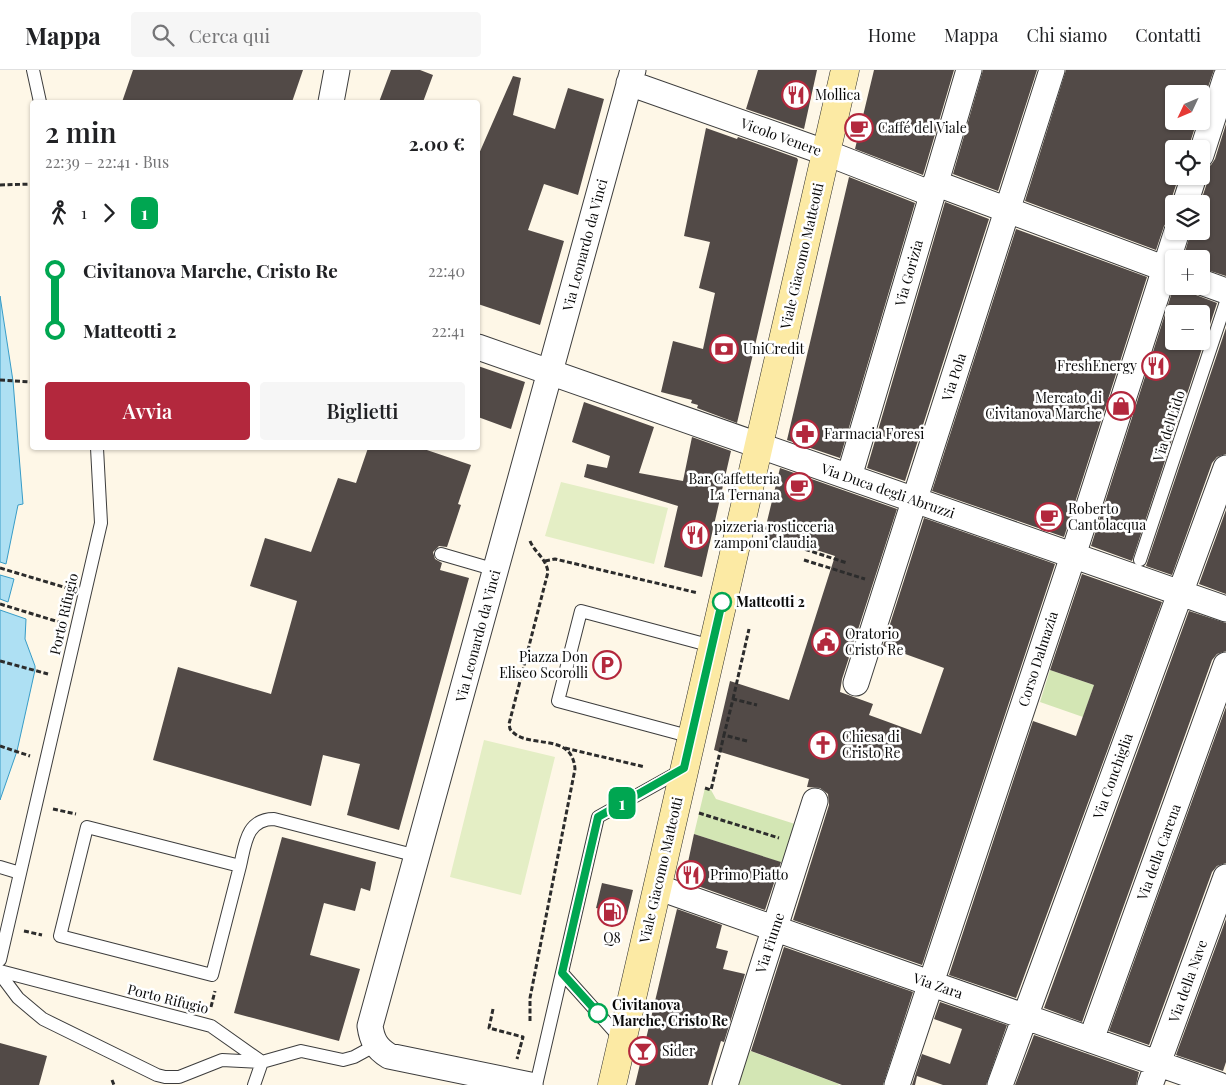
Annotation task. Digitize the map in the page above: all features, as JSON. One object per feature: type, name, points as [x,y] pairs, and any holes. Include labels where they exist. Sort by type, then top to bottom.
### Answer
[{"type":"street","points":[[331,100],[337,70]]},
{"type":"street","name":"Viale Giacomo Matteotti","points":[[612,1085],[845,70]]},
{"type":"street","name":"Via Gorizia","points":[[848,477],[969,70]]},
{"type":"street","name":"Via Pola","points":[[856,683],[1052,70]]},
{"type":"street","name":"Vicolo Venere","points":[[631,76],[827,153],[934,189],[1008,210],[1165,269]]},
{"type":"street","name":"Via Leonardo da Vinci","points":[[376,1045],[370,1026],[631,76]]},
{"type":"street","points":[[1206,140],[1226,77]]},
{"type":"street","name":"Corso Dalmazia","points":[[897,1085],[1165,282]]},
{"type":"street","points":[[1210,285],[1226,291]]},
{"type":"street","name":"Via Duca degli Abruzzi","points":[[480,348],[1226,609]]},
{"type":"street","name":"Via Conchiglia","points":[[1000,1085],[1226,468]]},
{"type":"street","name":"Via della Carena","points":[[1091,1040],[1226,664]]},
{"type":"street","name":"Via Fiume","points":[[726,1085],[815,801]]},
{"type":"street","name":"Via della Nave","points":[[1153,1074],[1226,877]]},
{"type":"street","name":"Via Zara","points":[[657,888],[1091,1040],[1153,1074],[1219,1085]]},
{"type":"street","points":[[376,1045],[389,1056],[530,1085]]},
{"type":"lane","points":[[33,70],[40,100]]},
{"type":"lane","name":"Via del Lido","points":[[1140,560],[1226,302]]},
{"type":"lane","name":"Porto Rifugio","points":[[0,960],[101,523],[97,450]]},
{"type":"lane","points":[[441,554],[496,570]]},
{"type":"lane","points":[[692,738],[558,701],[581,611],[712,646]]},
{"type":"lane","points":[[536,1085],[598,817],[684,768]]},
{"type":"lane","points":[[240,866],[87,827],[60,936],[212,975],[240,866],[248,833],[252,827],[265,819],[274,819],[417,856]]},
{"type":"lane","points":[[0,867],[20,873]]},
{"type":"lane","name":"Porto Rifugio","points":[[0,973],[212,1026],[262,1062]]},
{"type":"lane","name":"Porto Rifugio","points":[[0,973],[18,998],[43,1019],[157,1075],[170,1078],[179,1077],[222,1060],[262,1062]]},
{"type":"lane","points":[[562,973],[622,1040]]},
{"type":"lane","points":[[254,1085],[262,1062],[300,1051],[343,1060],[354,1058],[376,1045]]},
{"type":"path","points":[[0,185],[30,184]]},
{"type":"path","points":[[0,380],[30,382]]},
{"type":"path","points":[[528,539],[545,561],[548,572],[510,729],[518,736],[645,768]]},
{"type":"path","points":[[798,547],[847,563]]},
{"type":"path","points":[[545,561],[555,559],[702,594]]},
{"type":"path","points":[[804,560],[887,586]]},
{"type":"path","points":[[0,568],[84,593]]},
{"type":"path","points":[[0,604],[77,627]]},
{"type":"path","points":[[711,790],[749,629]]},
{"type":"path","points":[[0,661],[34,670]]},
{"type":"path","points":[[732,699],[757,705]]},
{"type":"path","points":[[724,735],[747,741]]},
{"type":"path","points":[[0,746],[17,752]]},
{"type":"path","points":[[530,1024],[530,998],[575,769],[573,757],[564,748]]},
{"type":"path","points":[[36,804],[80,815],[87,827]]},
{"type":"path","points":[[696,812],[801,845]]},
{"type":"path","points":[[8,927],[50,937],[60,936]]},
{"type":"path","points":[[206,1025],[217,984],[212,975]]},
{"type":"path","points":[[493,1009],[489,1028],[523,1037],[516,1063]]},
{"type":"path","points":[[112,1080],[114,1085]]},
{"type":"green space","points":[[561,482],[668,508],[654,564],[545,536]]},
{"type":"green space","points":[[1050,670],[1094,685],[1083,717],[1040,702]]},
{"type":"green space","points":[[484,740],[555,757],[521,895],[450,877]]},
{"type":"green space","points":[[705,788],[711,790],[716,799],[795,824],[783,863],[694,834]]},
{"type":"green space","points":[[748,1050],[839,1084],[737,1085]]},
{"type":"water","points":[[0,296],[13,381],[23,504],[18,505],[6,564],[0,562]]},
{"type":"water","points":[[0,575],[14,579],[8,602],[0,599]]},
{"type":"water","points":[[0,610],[26,619],[25,639],[35,670],[17,751],[0,800]]},
{"type":"building","points":[[133,70],[303,70],[293,100],[123,100]]},
{"type":"building","points":[[391,70],[420,70],[433,75],[424,100],[380,100]]},
{"type":"building","points":[[758,70],[817,70],[804,129],[746,109]]},
{"type":"building","points":[[874,70],[954,70],[923,175],[855,149]]},
{"type":"building","points":[[983,70],[1037,70],[998,191],[953,174]]},
{"type":"building","points":[[1066,70],[1214,70],[1209,85],[1165,85],[1165,130],[1194,130],[1191,140],[1165,140],[1165,185],[1176,185],[1173,195],[1165,195],[1165,224],[1156,250],[1025,201]]},
{"type":"building","points":[[513,76],[521,78],[513,115],[555,129],[568,88],[604,99],[578,195],[544,184],[528,230],[564,241],[540,325],[480,305],[480,151]]},
{"type":"building","points":[[1226,124],[1226,276],[1210,271],[1210,250],[1186,250],[1188,240],[1210,240],[1210,195],[1203,195],[1206,185],[1210,185],[1210,166],[1215,159]]},
{"type":"building","points":[[706,128],[737,139],[738,137],[797,158],[798,160],[737,423],[697,408],[698,405],[691,403],[692,400],[661,392],[673,341],[703,349],[715,293],[699,288],[710,242],[684,236]]},
{"type":"building","points":[[849,177],[915,203],[840,458],[787,440]]},
{"type":"building","points":[[945,202],[989,219],[905,481],[867,468]]},
{"type":"building","points":[[1016,229],[1147,277],[1064,537],[932,491]]},
{"type":"building","points":[[1171,295],[1196,295],[1217,303],[1210,324],[1210,305],[1168,305]]},
{"type":"building","points":[[1165,314],[1165,350],[1202,350],[1132,561],[1091,546]]},
{"type":"building","points":[[1226,328],[1226,454],[1217,457],[1212,463],[1172,575],[1146,566]]},
{"type":"building","points":[[480,367],[525,382],[511,429],[480,418]]},
{"type":"building","points":[[584,402],[654,427],[639,473],[683,481],[692,437],[731,451],[702,577],[664,567],[678,506],[584,477],[587,464],[607,468],[610,456],[572,442]]},
{"type":"building","points":[[367,450],[427,450],[471,465],[458,504],[461,505],[447,547],[439,546],[433,552],[435,559],[442,563],[440,570],[469,578],[399,830],[347,815],[360,764],[323,755],[311,806],[153,760],[178,667],[271,694],[297,601],[250,586],[265,538],[311,552],[338,478],[356,483]]},
{"type":"building","points":[[780,468],[897,509],[842,679],[840,692],[873,704],[869,715],[921,734],[944,668],[883,646],[924,518],[1055,564],[922,965],[793,920],[829,805],[828,794],[820,788],[807,787],[809,779],[714,750],[730,681],[789,700],[835,556],[798,544],[797,549],[763,538]]},
{"type":"building","points":[[1226,510],[1226,594],[1199,584]]},
{"type":"building","points":[[1082,574],[1162,602],[1016,998],[949,975],[1033,721],[1076,736],[1094,685],[1050,670]]},
{"type":"building","points":[[1189,611],[1226,623],[1226,651],[1217,654],[1212,660],[1082,1022],[1044,1008]]},
{"type":"building","points":[[1226,707],[1226,863],[1217,866],[1212,872],[1149,1045],[1109,1031]]},
{"type":"building","points":[[694,834],[781,862],[765,910],[684,881]]},
{"type":"building","points":[[282,837],[376,862],[370,891],[361,888],[355,911],[324,903],[310,955],[360,969],[339,1041],[234,1013]]},
{"type":"building","points":[[602,883],[633,890],[627,915],[596,908]]},
{"type":"building","points":[[677,909],[722,925],[716,948],[728,951],[723,969],[745,974],[724,1042],[721,1041],[708,1085],[635,1085]]},
{"type":"building","points":[[1226,919],[1226,1062],[1223,1071],[1176,1055]]},
{"type":"building","points":[[784,947],[913,992],[883,1085],[842,1085],[751,1051]]},
{"type":"building","points":[[940,1002],[1007,1025],[986,1085],[943,1085],[917,1076],[915,1085],[912,1085],[922,1054],[950,1064],[962,1029],[934,1019]]},
{"type":"building","points":[[1034,1035],[1139,1072],[1136,1085],[1015,1085]]},
{"type":"building","points":[[0,1043],[47,1056],[39,1085],[0,1085]]},
{"type":"bus line","name":"1","points":[[598,1013],[562,973],[598,817],[684,768],[722,602]]},
{"type":"place","name":"Mollica","points":[[796,95]]},
{"type":"place","name":"Caffé del Viale","points":[[859,128]]},
{"type":"place","name":"UniCredit","points":[[724,349]]},
{"type":"place","name":"FreshEnergy","points":[[1156,366]]},
{"type":"place","name":"Mercato di Civitanova Marche","points":[[1121,406]]},
{"type":"place","name":"Farmacia Foresi","points":[[805,434]]},
{"type":"place","name":"Bar Caffetteria La Ternana","points":[[799,487]]},
{"type":"place","name":"Roberto Cantolacqua","points":[[1049,517]]},
{"type":"place","name":"pizzeria rosticceria zamponi claudia","points":[[695,535]]},
{"type":"place","name":"Matteotti 2","points":[[722,602]]},
{"type":"place","name":"Oratorio Cristo Re","points":[[826,642]]},
{"type":"place","name":"Piazza Don Eliseo Scorolli","points":[[607,665]]},
{"type":"place","name":"Chiesa di Cristo Re","points":[[823,745]]},
{"type":"place","name":"Primo Piatto","points":[[691,875]]},
{"type":"place","name":"Q8","points":[[612,912]]},
{"type":"place","name":"Civitanova Marche, Cristo Re","points":[[598,1013]]},
{"type":"place","name":"Sider","points":[[643,1051]]}]
